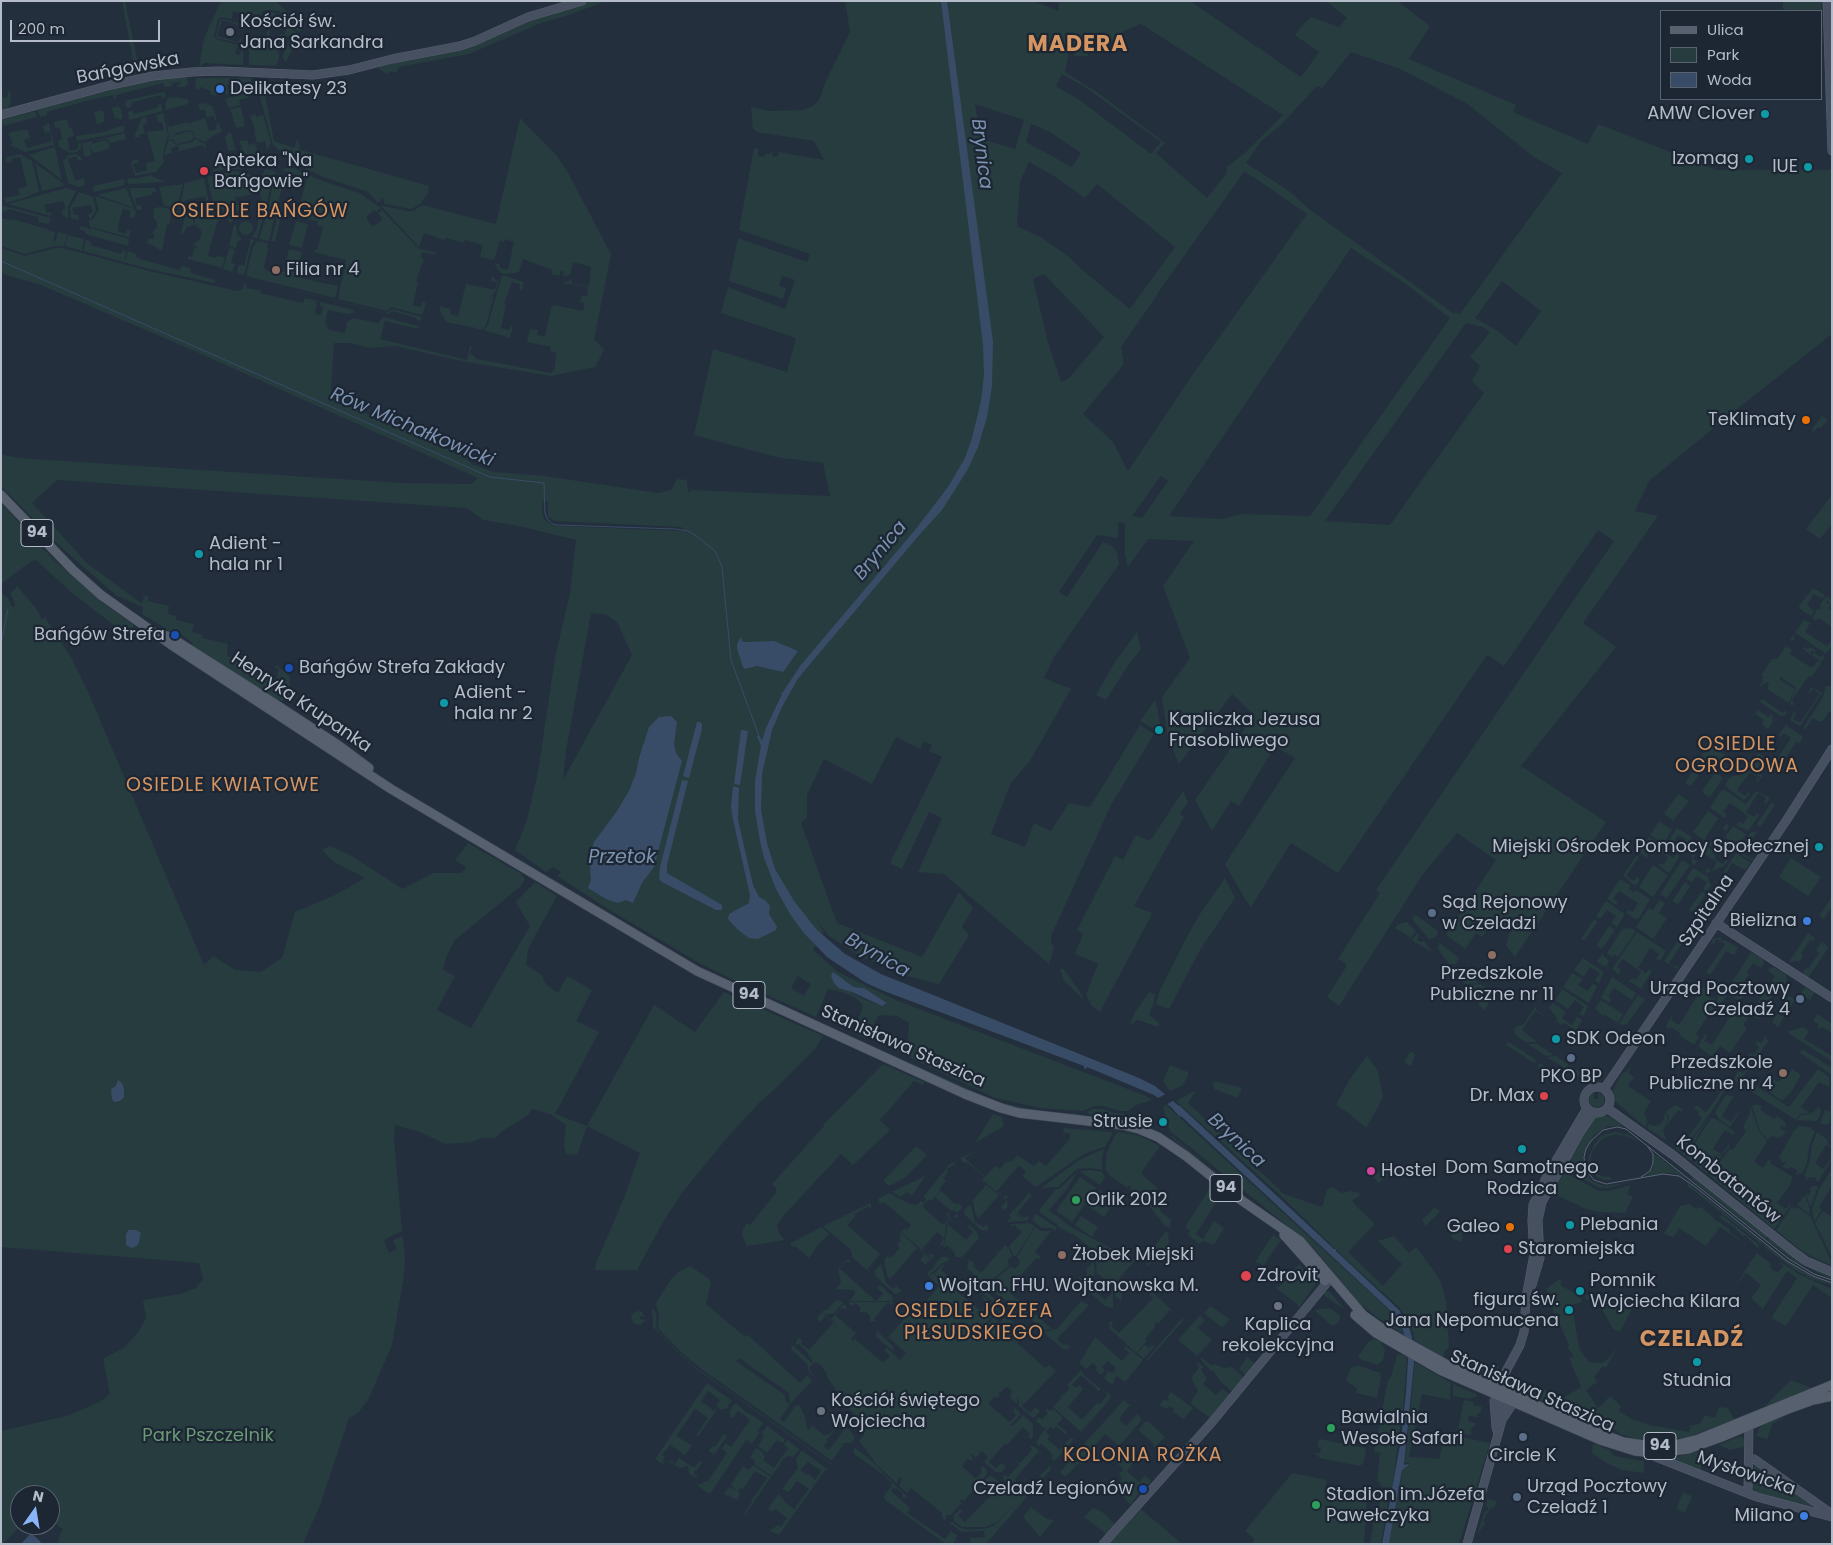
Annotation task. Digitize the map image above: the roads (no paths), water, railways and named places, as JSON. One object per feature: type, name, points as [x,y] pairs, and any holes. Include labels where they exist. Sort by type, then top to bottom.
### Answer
[{"type":"main road","name":"Henryka Krupanka","points":[[1,495],[91,587],[156,633],[170,636],[338,745],[422,807],[531,873]]},
{"type":"main road","name":"Stanisława Staszica","points":[[531,873],[696,971],[976,1098],[1019,1113],[1123,1125],[1149,1133],[1186,1156],[1267,1218],[1329,1281],[1360,1320],[1376,1333],[1401,1343],[1442,1371],[1623,1442],[1637,1445],[1664,1446],[1689,1442],[1813,1400],[1832,1396]]},
{"type":"main road","name":"Stanisława Staszica","points":[[1499,1392],[1513,1403],[1614,1446],[1654,1453],[1675,1452],[1702,1445],[1749,1421],[1828,1386]]},
{"type":"street","name":"Bańgowska","points":[[1,115],[111,85],[154,76],[220,71],[313,75],[349,70],[475,42],[528,17],[582,1]]},
{"type":"street","points":[[1827,1],[1832,151]]},
{"type":"street","name":"Szpitalna","points":[[1604,1088],[1791,813],[1832,749]]},
{"type":"street","points":[[1716,923],[1832,998]]},
{"type":"street","points":[[1594,1087],[1604,1088],[1610,1097],[1607,1108],[1603,1111],[1594,1112],[1587,1108],[1583,1099],[1586,1092],[1594,1087]]},
{"type":"street","points":[[1537,1256],[1532,1221],[1536,1198],[1587,1108]]},
{"type":"street","name":"Kombatantów","points":[[1607,1108],[1665,1149],[1794,1254],[1832,1272]]},
{"type":"street","points":[[1498,1434],[1494,1401],[1505,1373],[1523,1337],[1526,1298],[1536,1276],[1538,1220],[1542,1202],[1583,1127],[1594,1112]]},
{"type":"street","points":[[1103,1544],[1218,1414],[1329,1281]]},
{"type":"street","points":[[1467,1544],[1502,1420],[1502,1402],[1499,1392]]},
{"type":"street","points":[[1502,1420],[1513,1403]]},
{"type":"street","points":[[1748,1494],[1750,1459],[1749,1421]]},
{"type":"street","name":"Mysłowicka","points":[[1654,1453],[1656,1457],[1748,1494],[1832,1516]]},
{"type":"street","points":[[1750,1459],[1754,1459],[1832,1516]]},
{"type":"water","points":[[941,1],[947,1],[993,342],[992,386],[987,417],[978,447],[968,469],[942,510],[805,670],[797,680],[782,707],[772,730],[762,774],[761,810],[767,843],[775,869],[794,901],[817,930],[845,954],[881,974],[1155,1086],[1181,1106],[1399,1310],[1409,1327],[1412,1337],[1414,1363],[1404,1465],[1409,1465],[1402,1470],[1389,1544],[1382,1544],[1392,1490],[1390,1489],[1392,1488],[1401,1440],[1408,1359],[1402,1327],[1392,1312],[1181,1116],[1154,1095],[1087,1067],[1086,1069],[1084,1066],[884,991],[866,983],[827,957],[803,932],[790,914],[776,889],[764,858],[755,811],[755,781],[761,746],[757,736],[759,735],[762,741],[781,693],[800,666],[915,530],[948,487],[965,458],[981,401],[984,375],[983,345]]},
{"type":"water","points":[[741,637],[742,641],[745,642],[774,641],[798,651],[783,672],[757,666],[745,669],[737,648]]},
{"type":"water","name":"Przetok","points":[[671,716],[677,722],[674,744],[676,753],[682,761],[654,867],[642,883],[633,903],[626,900],[618,903],[608,900],[588,888],[591,880],[589,856],[594,842],[629,791],[649,727],[659,717]]},
{"type":"water","points":[[697,722],[702,724],[702,729],[689,778],[683,776]]},
{"type":"water","points":[[741,730],[748,731],[740,785],[734,784]]},
{"type":"water","points":[[682,780],[688,781],[667,865],[667,873],[722,905],[722,910],[716,910],[659,879],[660,867]]},
{"type":"water","points":[[733,786],[739,788],[738,820],[753,885],[759,897],[770,906],[769,914],[777,927],[776,930],[758,939],[749,938],[728,919],[729,914],[749,903],[750,895],[732,815]]},
{"type":"water","points":[[833,972],[854,987],[864,988],[887,1003],[882,1006],[839,988],[831,976]]},
{"type":"water","points":[[118,1080],[122,1083],[124,1097],[120,1101],[114,1102],[111,1089],[116,1086]]},
{"type":"water","points":[[129,1230],[136,1230],[141,1233],[138,1245],[132,1248],[126,1245],[126,1234]]},
{"type":"water","points":[[29,1535],[33,1535],[41,1542],[39,1544],[21,1544]]},
{"type":"waterway","name":"Rów Michałkowicki","points":[[1,261],[490,477],[544,483],[545,513],[547,519],[553,524],[676,529],[688,531],[698,537],[715,551],[722,567],[731,660],[759,736]]},
{"type":"waterway","points":[[1,644],[8,609]]},
{"type":"tram line","points":[[1832,1280],[1814,1274],[1789,1259],[1626,1129],[1617,1127],[1603,1130],[1591,1141],[1586,1149],[1584,1157],[1585,1169],[1594,1180],[1606,1184],[1663,1174],[1679,1176],[1787,1261],[1813,1276],[1832,1283]]},
{"type":"tram line","points":[[1641,1177],[1650,1171],[1653,1163],[1653,1154],[1648,1147]]},
{"type":"place","name":"Kościół św. Jana Sarkandra","points":[[230,32]]},
{"type":"place","name":"Delikatesy 23","points":[[220,89]]},
{"type":"place","name":"AMW Clover","points":[[1765,114]]},
{"type":"place","name":"Izomag","points":[[1749,159]]},
{"type":"place","name":"IUE","points":[[1808,167]]},
{"type":"place","name":"Apteka \"Na Bańgowie\"","points":[[204,171]]},
{"type":"place","name":"Filia nr 4","points":[[276,270]]},
{"type":"place","name":"TeKlimaty","points":[[1806,420]]},
{"type":"place","name":"Adient - hala nr 1","points":[[199,554]]},
{"type":"place","name":"Bańgów Strefa","points":[[175,635]]},
{"type":"place","name":"Bańgów Strefa Zakłady","points":[[289,668]]},
{"type":"place","name":"Adient - hala nr 2","points":[[444,703]]},
{"type":"place","name":"Kapliczka Jezusa Frasobliwego","points":[[1159,730]]},
{"type":"place","name":"Miejski Ośrodek Pomocy Społecznej","points":[[1819,847]]},
{"type":"place","name":"Sąd Rejonowy w Czeladzi","points":[[1432,913]]},
{"type":"place","name":"Bielizna","points":[[1807,921]]},
{"type":"place","name":"Przedszkole Publiczne nr 11","points":[[1492,955]]},
{"type":"place","name":"Urząd Pocztowy Czeladź 4","points":[[1800,999]]},
{"type":"place","name":"SDK Odeon","points":[[1556,1039]]},
{"type":"place","name":"PKO BP","points":[[1571,1058]]},
{"type":"place","name":"Przedszkole Publiczne nr 4","points":[[1783,1073]]},
{"type":"place","name":"Dr. Max","points":[[1544,1096]]},
{"type":"place","name":"Strusie","points":[[1163,1122]]},
{"type":"place","name":"Dom Samotnego Rodzica","points":[[1522,1149]]},
{"type":"place","name":"Hostel","points":[[1371,1171]]},
{"type":"place","name":"Orlik 2012","points":[[1076,1200]]},
{"type":"place","name":"Plebania","points":[[1570,1225]]},
{"type":"place","name":"Galeo","points":[[1510,1227]]},
{"type":"place","name":"Staromiejska","points":[[1508,1249]]},
{"type":"place","name":"Żłobek Miejski","points":[[1062,1255]]},
{"type":"place","name":"Zdrovit","points":[[1246,1276]]},
{"type":"place","name":"Wojtan. FHU. Wojtanowska M.","points":[[929,1286]]},
{"type":"place","name":"Pomnik Wojciecha Kilara","points":[[1580,1291]]},
{"type":"place","name":"Kaplica rekolekcyjna","points":[[1278,1306]]},
{"type":"place","name":"figura św. Jana Nepomucena","points":[[1569,1310]]},
{"type":"place","name":"Studnia","points":[[1697,1362]]},
{"type":"place","name":"Kościół świętego Wojciecha","points":[[821,1411]]},
{"type":"place","name":"Bawialnia Wesołe Safari","points":[[1331,1428]]},
{"type":"place","name":"Circle K","points":[[1523,1437]]},
{"type":"place","name":"Czeladź Legionów","points":[[1143,1489]]},
{"type":"place","name":"Urząd Pocztowy Czeladź 1","points":[[1517,1497]]},
{"type":"place","name":"Stadion im.Józefa Pawełczyka","points":[[1316,1505]]},
{"type":"place","name":"Milano","points":[[1804,1516]]},
{"type":"district","name":"MADERA","points":[[1078,45]]},
{"type":"district","name":"OSIEDLE BAŃGÓW","points":[[260,212]]},
{"type":"district","name":"OSIEDLE OGRODOWA","points":[[1737,756]]},
{"type":"district","name":"OSIEDLE KWIATOWE","points":[[223,786]]},
{"type":"district","name":"OSIEDLE JÓZEFA PIŁSUDSKIEGO","points":[[974,1323]]},
{"type":"district","name":"CZELADŹ","points":[[1692,1340]]},
{"type":"district","name":"KOLONIA ROŻKA","points":[[1143,1456]]},
{"type":"water label","name":"Brynica","points":[[981,154]]},
{"type":"water label","name":"Brynica","points":[[881,551]]},
{"type":"water label","name":"Brynica","points":[[877,956]]},
{"type":"water label","name":"Brynica","points":[[1236,1141]]},
{"type":"park label","name":"Park Pszczelnik","points":[[208,1436]]}]
